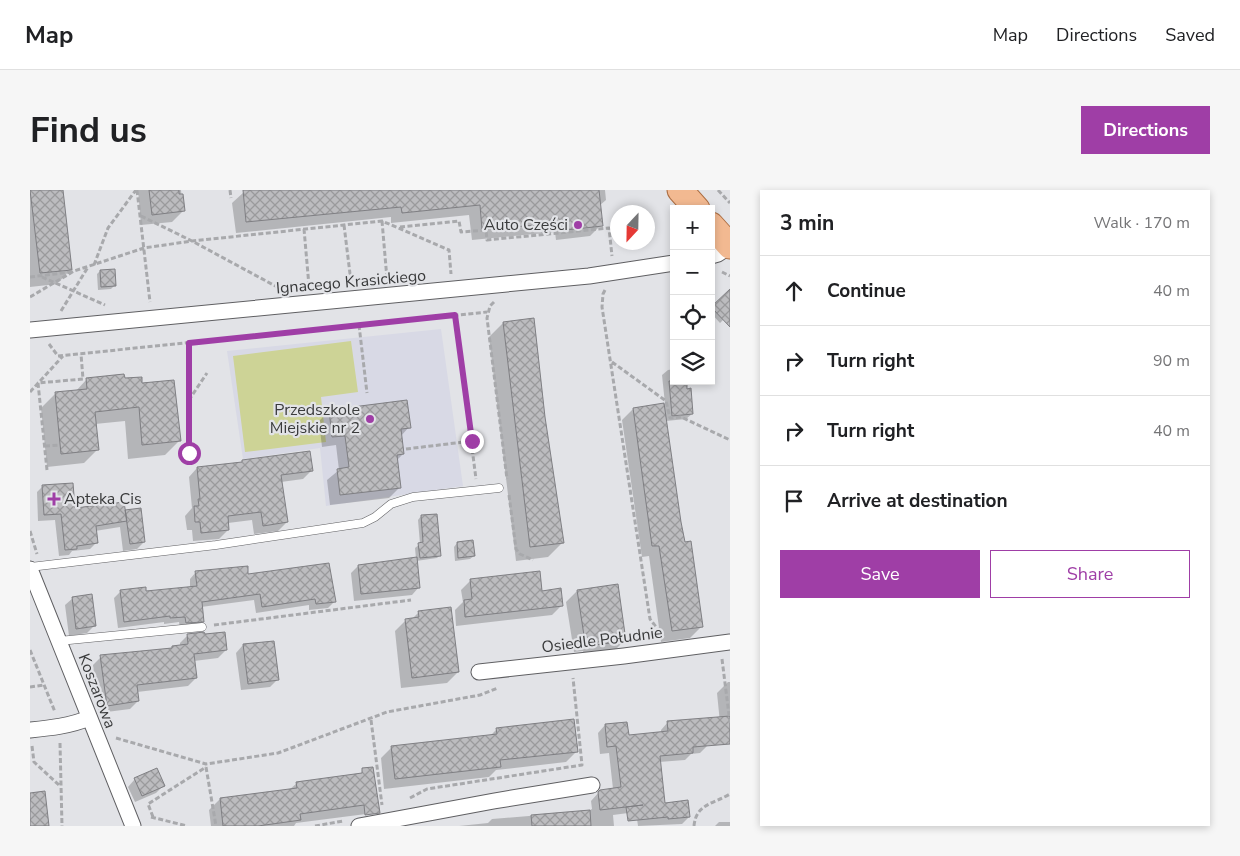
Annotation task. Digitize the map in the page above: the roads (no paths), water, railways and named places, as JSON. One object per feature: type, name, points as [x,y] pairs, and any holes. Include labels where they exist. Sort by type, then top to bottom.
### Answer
[{"type":"main road","points":[[680,190],[693,205]]},
{"type":"main road","points":[[715,229],[730,246]]},
{"type":"street","points":[[715,255],[730,246]]},
{"type":"street","name":"Ignacego Krasickiego","points":[[30,330],[589,276],[670,264]]},
{"type":"street","name":"Koszarowa","points":[[30,568],[132,825]]},
{"type":"street","name":"Osiedle Południe","points":[[478,672],[624,656],[726,648]]},
{"type":"street","points":[[30,730],[60,727],[89,718]]},
{"type":"street","points":[[359,826],[592,785]]},
{"type":"lane","points":[[30,568],[216,545],[363,523],[375,518],[391,504],[413,498],[499,488]]},
{"type":"lane","points":[[59,642],[202,626]]},
{"type":"place","name":"Auto Części","points":[[578,225]]},
{"type":"place","name":"Przedszkole Miejskie nr 2","points":[[370,419]]},
{"type":"place","name":"Apteka Cis","points":[[54,499]]}]
